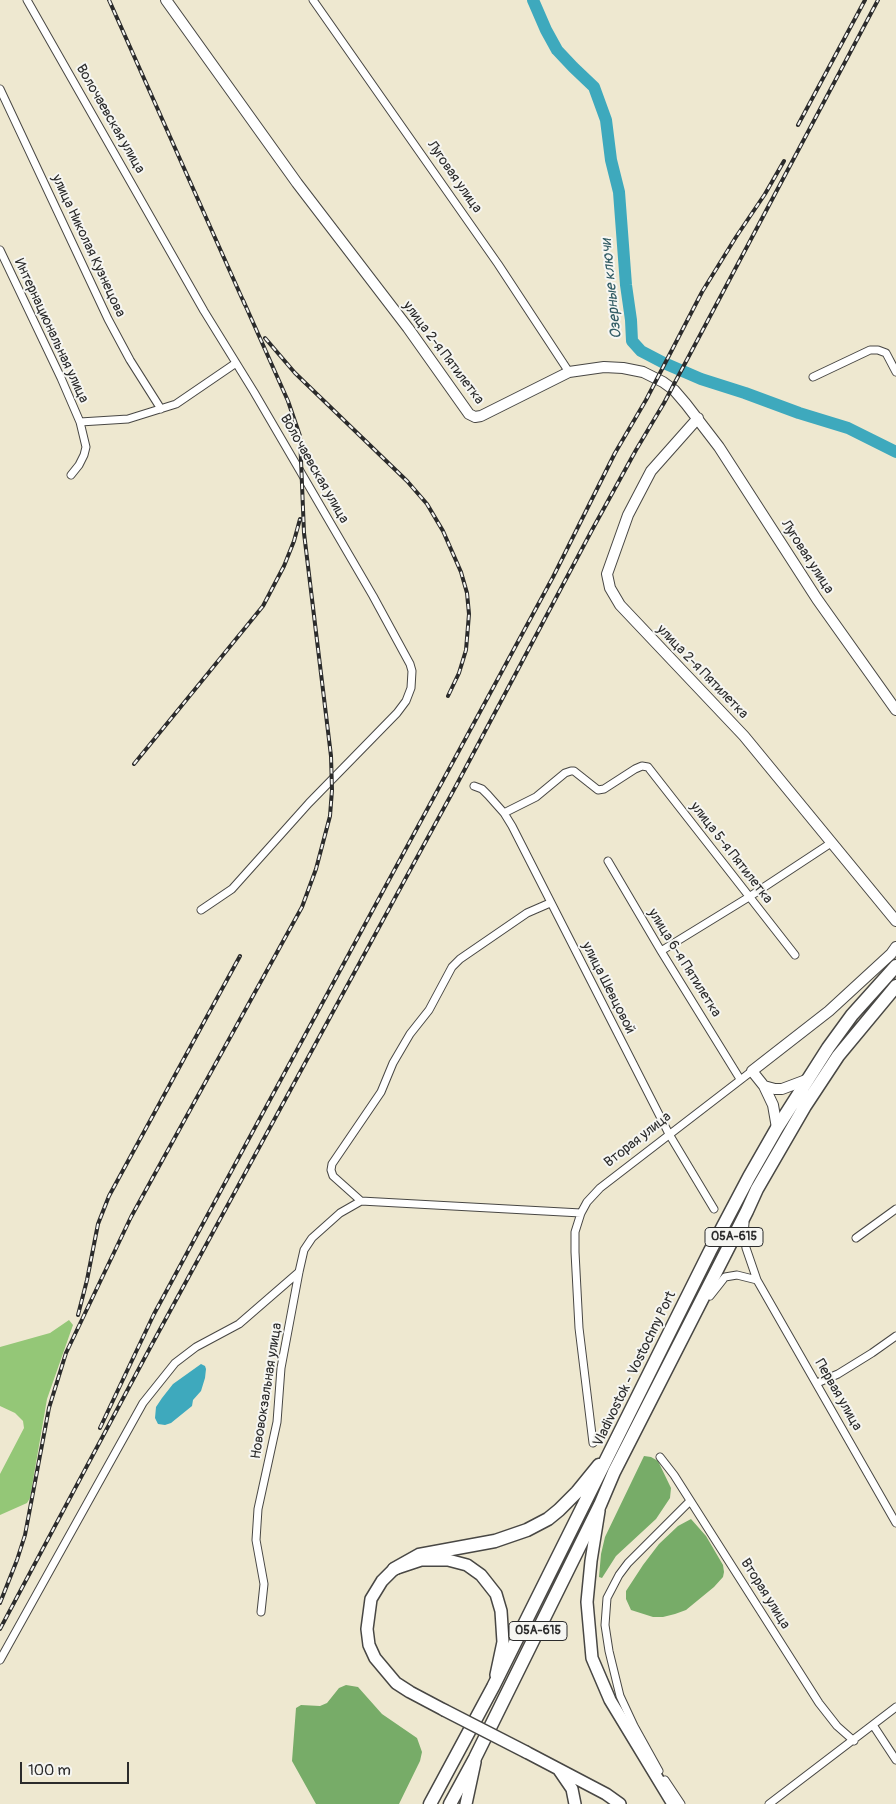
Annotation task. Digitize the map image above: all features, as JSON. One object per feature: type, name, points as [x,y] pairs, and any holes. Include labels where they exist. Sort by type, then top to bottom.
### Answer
[{"type":"highway","name":"Vladivostok - Vostochny Port","points":[[430,1804],[493,1687],[710,1251],[776,1128],[806,1080],[852,1014],[896,966]]},
{"type":"highway","name":"Vladivostok - Vostochny Port","points":[[450,1804],[475,1758],[600,1505],[614,1472],[632,1440],[757,1189],[805,1106],[838,1056],[896,986]]},
{"type":"highway","points":[[394,1569],[419,1555],[495,1541],[541,1523],[548,1519],[577,1492],[592,1472],[610,1454]]},
{"type":"main road","name":"улица 2-я Пятилетка","points":[[166,0],[297,183],[408,328],[469,414],[475,417],[481,416],[569,372],[604,367],[624,368],[643,372],[662,382],[674,390],[698,418],[651,472],[628,515],[608,574],[610,588],[620,605],[744,736],[896,921]]},
{"type":"main road","name":"Луговая улица","points":[[698,418],[719,447],[817,599],[896,710]]},
{"type":"main road","name":"Вторая улица","points":[[752,1071],[822,1017],[891,954],[896,947]]},
{"type":"main road","points":[[752,1071],[764,1086],[773,1105],[776,1128]]},
{"type":"main road","points":[[764,1086],[782,1089],[806,1080]]},
{"type":"main road","points":[[600,1505],[587,1602],[592,1658],[610,1700],[673,1804]]},
{"type":"main road","points":[[493,1687],[503,1642],[501,1611],[496,1594],[481,1575],[467,1565],[448,1560],[421,1560],[394,1569],[382,1581],[371,1599],[366,1629],[375,1658],[384,1671],[396,1683],[606,1794],[620,1804]]},
{"type":"main road","points":[[466,1804],[475,1758]]},
{"type":"main road","points":[[558,1769],[572,1789],[575,1804]]},
{"type":"street","name":"Волочаевская улица","points":[[27,0],[236,363],[373,596],[410,664],[411,688],[406,701],[397,713],[309,803],[232,889],[201,910]]},
{"type":"street","name":"Луговая улица","points":[[313,0],[498,264],[569,372]]},
{"type":"street","name":"улица Николая Кузнецова","points":[[0,88],[108,319],[160,409]]},
{"type":"street","name":"Интернациональная улица","points":[[0,250],[80,422],[86,447],[79,465],[71,475]]},
{"type":"street","points":[[814,377],[870,350],[886,353],[896,372]]},
{"type":"street","points":[[80,422],[128,419],[176,404],[236,363]]},
{"type":"street","name":"улица 5-я Пятилетка","points":[[504,813],[536,797],[570,771],[574,771],[598,790],[604,789],[635,769],[642,766],[648,767],[795,955]]},
{"type":"street","name":"улица Шевцовой","points":[[474,786],[482,789],[504,813],[669,1134],[714,1210]]},
{"type":"street","points":[[661,951],[749,897],[831,843]]},
{"type":"street","name":"улица 6-я Пятилетка","points":[[608,861],[740,1078]]},
{"type":"street","points":[[550,903],[527,913],[452,967],[429,1010],[410,1034],[393,1063],[381,1092],[332,1164],[331,1170],[333,1176],[361,1201],[580,1213]]},
{"type":"street","name":"Вторая улица","points":[[593,1443],[579,1328],[575,1262],[576,1232],[580,1213],[600,1188],[740,1078],[752,1071]]},
{"type":"street","name":"Нововокзальная улица","points":[[261,1612],[264,1584],[256,1540],[258,1508],[277,1422],[281,1368],[304,1250],[312,1238],[340,1214],[361,1201]]},
{"type":"street","points":[[856,1238],[896,1209]]},
{"type":"street","name":"Первая улица","points":[[747,1211],[744,1234],[746,1248],[758,1280],[896,1523]]},
{"type":"street","points":[[0,1660],[143,1403],[176,1363],[196,1347],[239,1324],[300,1272]]},
{"type":"street","points":[[691,1320],[717,1285],[725,1278],[737,1275],[758,1280]]},
{"type":"street","points":[[816,1383],[838,1374],[896,1336]]},
{"type":"street","name":"Вторая улица","points":[[660,1457],[674,1475],[819,1703],[837,1726],[854,1740]]},
{"type":"street","points":[[681,1804],[663,1778],[620,1696],[609,1651],[606,1625],[607,1598],[619,1575],[690,1502]]},
{"type":"street","points":[[769,1804],[896,1707]]},
{"type":"street","points":[[873,1725],[896,1760]]},
{"type":"green space","points":[[69,1320],[73,1325],[47,1399],[30,1498],[27,1503],[0,1515],[0,1474],[24,1428],[23,1421],[15,1413],[0,1406],[0,1347],[50,1333]]},
{"type":"green space","points":[[644,1456],[658,1461],[671,1488],[670,1498],[656,1519],[616,1556],[602,1578],[599,1577],[605,1537]]},
{"type":"green space","points":[[691,1519],[706,1536],[723,1565],[723,1577],[686,1610],[675,1614],[653,1617],[631,1610],[626,1599],[626,1591],[643,1565],[659,1544],[678,1526]]},
{"type":"green space","points":[[346,1685],[358,1687],[382,1714],[417,1738],[422,1752],[420,1761],[399,1804],[316,1804],[292,1761],[296,1708],[301,1705],[320,1706],[327,1703],[339,1688]]},
{"type":"water","points":[[201,1364],[206,1369],[205,1378],[201,1391],[193,1400],[192,1406],[171,1423],[165,1425],[158,1424],[155,1418],[156,1407],[162,1398],[173,1384]]},
{"type":"waterway","name":"Озерные ключи","points":[[533,0],[557,50],[594,87],[606,120],[611,160],[619,192],[632,341],[641,351],[701,379],[848,428],[896,452]]},
{"type":"railway","points":[[109,0],[245,305]]},
{"type":"railway","points":[[798,125],[865,0]]},
{"type":"railway","points":[[0,1629],[151,1346],[457,784],[592,530],[664,403],[878,0]]},
{"type":"railway","points":[[100,1428],[154,1314],[553,577],[615,453],[646,400],[702,292],[784,161]]},
{"type":"railway","points":[[0,1603],[25,1535],[49,1408],[66,1353],[131,1217],[302,907],[316,869],[330,816],[332,790],[331,756],[304,533],[300,436],[288,401],[243,300]]},
{"type":"railway","points":[[265,338],[295,373],[407,481],[427,504],[443,531],[461,572],[467,593],[469,614],[466,650],[459,673],[448,696]]},
{"type":"railway","points":[[134,764],[263,606],[284,566],[300,519]]},
{"type":"railway","points":[[78,1315],[98,1224],[109,1196],[240,956]]}]
